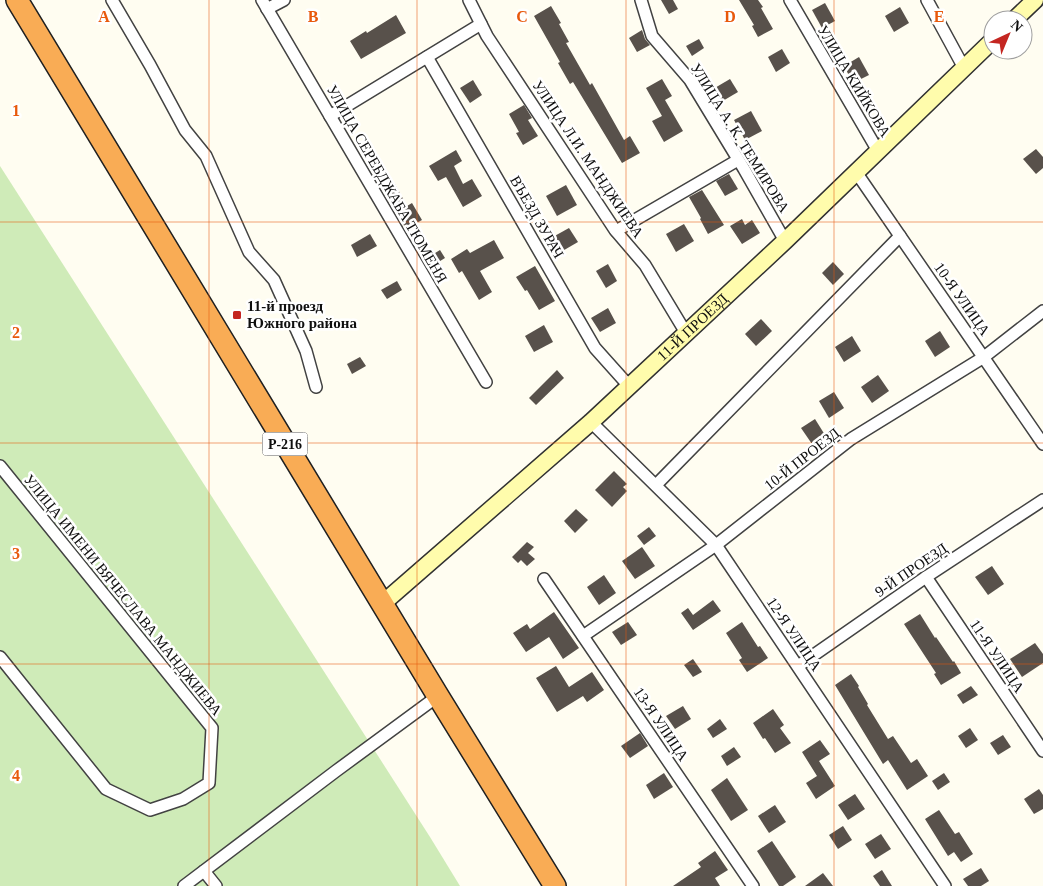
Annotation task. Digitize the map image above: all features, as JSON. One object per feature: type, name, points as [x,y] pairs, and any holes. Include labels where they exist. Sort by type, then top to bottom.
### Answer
[{"type":"highway","name":"Р-216","points":[[17,0],[382,604],[555,886]]},
{"type":"street","points":[[112,0],[185,130],[206,156],[249,252],[274,280],[306,352],[316,387]]},
{"type":"street","points":[[265,5],[284,0]]},
{"type":"street","name":"УЛИЦА Л.И. МАНДЖИЕВА","points":[[469,0],[486,36],[616,231],[645,266],[686,333]]},
{"type":"street","name":"УЛИЦА А. К. ТЕМИРОВА","points":[[641,0],[652,36],[690,80],[785,240]]},
{"type":"street","name":"УЛИЦА КИЙКОВА","points":[[790,0],[878,151]]},
{"type":"street","points":[[927,0],[964,68]]},
{"type":"street","points":[[1024,10],[1035,0]]},
{"type":"street","name":"УЛИЦА СЕРЕБДЖАБА ТЮМЕНЯ","points":[[265,5],[486,382]]},
{"type":"street","points":[[330,116],[481,24]]},
{"type":"street","name":"11-Й ПРОЕЗД","points":[[382,604],[591,422],[785,240],[983,50]]},
{"type":"street","name":"ВЪЕЗД ЗУРАЧ","points":[[427,57],[595,348],[629,386]]},
{"type":"street","points":[[616,231],[738,160]]},
{"type":"street","name":"10-Я УЛИЦА","points":[[856,172],[1043,444]]},
{"type":"street","points":[[656,485],[900,236]]},
{"type":"street","name":"10-Й ПРОЕЗД","points":[[583,636],[716,545],[851,439],[984,357],[1043,311]]},
{"type":"street","name":"12-Я УЛИЦА","points":[[591,422],[716,545],[945,886]]},
{"type":"street","name":"УЛИЦА ИМЕНИ ВЯЧЕСЛАВА МАНДЖИЕВА","points":[[0,466],[212,728],[209,783],[183,799],[150,810],[106,789],[0,657]]},
{"type":"street","name":"9-Й ПРОЕЗД","points":[[798,666],[926,576],[1043,500]]},
{"type":"street","name":"11-Я УЛИЦА","points":[[926,576],[1043,751]]},
{"type":"street","name":"13-Я УЛИЦА","points":[[544,579],[754,886]]},
{"type":"street","points":[[184,886],[438,696]]},
{"type":"street","points":[[204,871],[216,886]]},
{"type":"green space","points":[[0,166],[430,837],[460,886],[0,886]]},
{"type":"building","points":[[661,0],[673,0],[678,9],[669,14]]},
{"type":"building","points":[[739,0],[758,0],[773,29],[758,37],[752,26],[754,25]]},
{"type":"building","points":[[825,3],[835,21],[822,28],[812,10]]},
{"type":"building","points":[[551,6],[569,42],[566,43],[590,85],[592,83],[624,140],[630,136],[640,153],[622,163],[573,82],[570,84],[534,16]]},
{"type":"building","points":[[900,7],[909,23],[894,32],[885,16]]},
{"type":"building","points":[[396,15],[406,33],[361,59],[350,41]]},
{"type":"building","points":[[642,30],[645,39],[650,45],[637,52],[629,38]]},
{"type":"building","points":[[699,39],[704,48],[692,56],[686,46]]},
{"type":"building","points":[[782,49],[790,63],[776,72],[768,57]]},
{"type":"building","points":[[859,57],[869,75],[853,83],[844,66]]},
{"type":"building","points":[[662,79],[672,96],[665,100],[683,131],[664,142],[652,121],[662,116],[646,88]]},
{"type":"building","points":[[730,79],[738,92],[721,102],[713,89]]},
{"type":"building","points":[[473,80],[482,95],[470,103],[460,88]]},
{"type":"building","points":[[524,105],[532,118],[528,120],[538,136],[523,145],[516,133],[519,132],[509,114]]},
{"type":"building","points":[[751,111],[762,131],[745,140],[734,120]]},
{"type":"building","points":[[1036,149],[1043,157],[1043,168],[1036,174],[1023,159]]},
{"type":"building","points":[[456,150],[462,161],[454,166],[463,184],[472,179],[482,196],[463,207],[446,177],[438,181],[429,166]]},
{"type":"building","points":[[729,174],[738,189],[725,196],[716,181]]},
{"type":"building","points":[[395,184],[407,206],[412,203],[422,220],[406,229],[384,191]]},
{"type":"building","points":[[566,185],[577,205],[557,216],[546,196]]},
{"type":"building","points":[[702,190],[724,225],[708,234],[689,197]]},
{"type":"building","points":[[742,219],[745,225],[752,220],[760,233],[742,244],[730,226]]},
{"type":"building","points":[[684,224],[694,241],[676,252],[666,234]]},
{"type":"building","points":[[569,228],[578,242],[559,253],[551,238]]},
{"type":"building","points":[[370,234],[377,246],[357,257],[351,245]]},
{"type":"building","points":[[494,240],[504,258],[480,271],[492,292],[479,300],[462,271],[459,273],[451,259],[467,249],[470,253]]},
{"type":"building","points":[[440,250],[445,258],[432,266],[427,258]]},
{"type":"building","points":[[833,262],[844,274],[833,285],[822,273]]},
{"type":"building","points":[[608,264],[617,281],[606,288],[596,271]]},
{"type":"building","points":[[535,266],[555,301],[539,310],[527,290],[525,291],[516,277]]},
{"type":"building","points":[[397,281],[402,290],[387,299],[381,290]]},
{"type":"building","points":[[608,308],[616,323],[600,332],[591,318]]},
{"type":"building","points":[[761,319],[772,331],[756,346],[745,334]]},
{"type":"building","points":[[544,325],[553,342],[534,352],[525,336]]},
{"type":"building","points":[[940,331],[950,347],[935,357],[925,341]]},
{"type":"building","points":[[852,336],[861,351],[844,362],[835,347]]},
{"type":"building","points":[[360,357],[366,366],[352,374],[347,364]]},
{"type":"building","points":[[557,370],[564,378],[536,405],[529,398]]},
{"type":"building","points":[[878,375],[889,391],[872,403],[861,387]]},
{"type":"building","points":[[834,392],[844,408],[829,418],[819,401]]},
{"type":"building","points":[[815,419],[825,435],[812,444],[801,428]]},
{"type":"building","points":[[614,471],[627,484],[623,487],[627,491],[612,507],[595,490]]},
{"type":"building","points":[[576,509],[588,520],[575,533],[564,521]]},
{"type":"building","points":[[649,527],[656,536],[644,545],[637,536]]},
{"type":"building","points":[[527,542],[534,547],[528,553],[535,559],[527,566],[521,560],[518,563],[512,557]]},
{"type":"building","points":[[642,547],[655,566],[635,579],[622,561]]},
{"type":"building","points":[[992,566],[1004,584],[988,595],[975,577]]},
{"type":"building","points":[[604,575],[616,593],[599,605],[587,587]]},
{"type":"building","points":[[713,600],[721,611],[693,630],[681,613],[688,608],[693,615]]},
{"type":"building","points":[[554,612],[579,648],[563,659],[549,637],[526,652],[513,633],[527,624],[530,629]]},
{"type":"building","points":[[920,614],[961,673],[941,685],[934,674],[936,673],[904,624]]},
{"type":"building","points":[[628,622],[637,635],[621,645],[612,632]]},
{"type":"building","points":[[742,622],[758,647],[760,646],[768,658],[747,672],[739,660],[742,658],[726,633]]},
{"type":"building","points":[[1035,643],[1043,654],[1043,663],[1022,677],[1010,659]]},
{"type":"building","points":[[693,659],[702,672],[693,677],[684,665]]},
{"type":"building","points":[[556,666],[569,687],[592,672],[604,690],[587,702],[583,696],[557,712],[536,678]]},
{"type":"building","points":[[851,674],[888,739],[893,736],[911,763],[917,759],[928,776],[907,790],[888,760],[883,764],[835,685]]},
{"type":"building","points":[[971,686],[978,695],[963,704],[957,695]]},
{"type":"building","points":[[683,706],[691,719],[675,729],[666,716]]},
{"type":"building","points":[[773,709],[784,725],[780,728],[791,743],[775,753],[753,723]]},
{"type":"building","points":[[720,719],[727,729],[713,738],[707,729]]},
{"type":"building","points":[[970,728],[978,740],[966,748],[958,736]]},
{"type":"building","points":[[640,733],[648,746],[630,758],[621,746]]},
{"type":"building","points":[[1003,735],[1011,747],[998,755],[990,743]]},
{"type":"building","points":[[820,740],[830,754],[819,761],[835,786],[816,799],[806,783],[817,776],[802,752]]},
{"type":"building","points":[[734,747],[741,757],[727,766],[721,756]]},
{"type":"building","points":[[664,773],[673,787],[654,799],[646,785]]},
{"type":"building","points":[[944,773],[950,782],[938,790],[932,781]]},
{"type":"building","points":[[727,778],[748,810],[731,821],[711,790]]},
{"type":"building","points":[[1039,789],[1043,795],[1043,809],[1034,814],[1024,799]]},
{"type":"building","points":[[855,794],[865,809],[848,820],[838,805]]},
{"type":"building","points":[[775,805],[786,822],[769,833],[758,816]]},
{"type":"building","points":[[939,810],[955,834],[959,832],[973,854],[961,862],[954,852],[948,856],[925,819]]},
{"type":"building","points":[[843,826],[852,840],[838,849],[829,835]]},
{"type":"building","points":[[881,834],[891,849],[875,859],[865,844]]},
{"type":"building","points":[[772,841],[796,877],[783,886],[779,886],[757,851]]},
{"type":"building","points":[[715,851],[728,870],[715,878],[720,886],[673,886],[701,867],[698,863]]},
{"type":"building","points":[[981,868],[989,881],[981,886],[968,886],[963,879]]},
{"type":"building","points":[[882,870],[892,886],[880,886],[873,876]]},
{"type":"building","points":[[823,873],[833,886],[805,886]]},
{"type":"place","name":"11-й проезд Южного района","points":[[237,315]]}]
